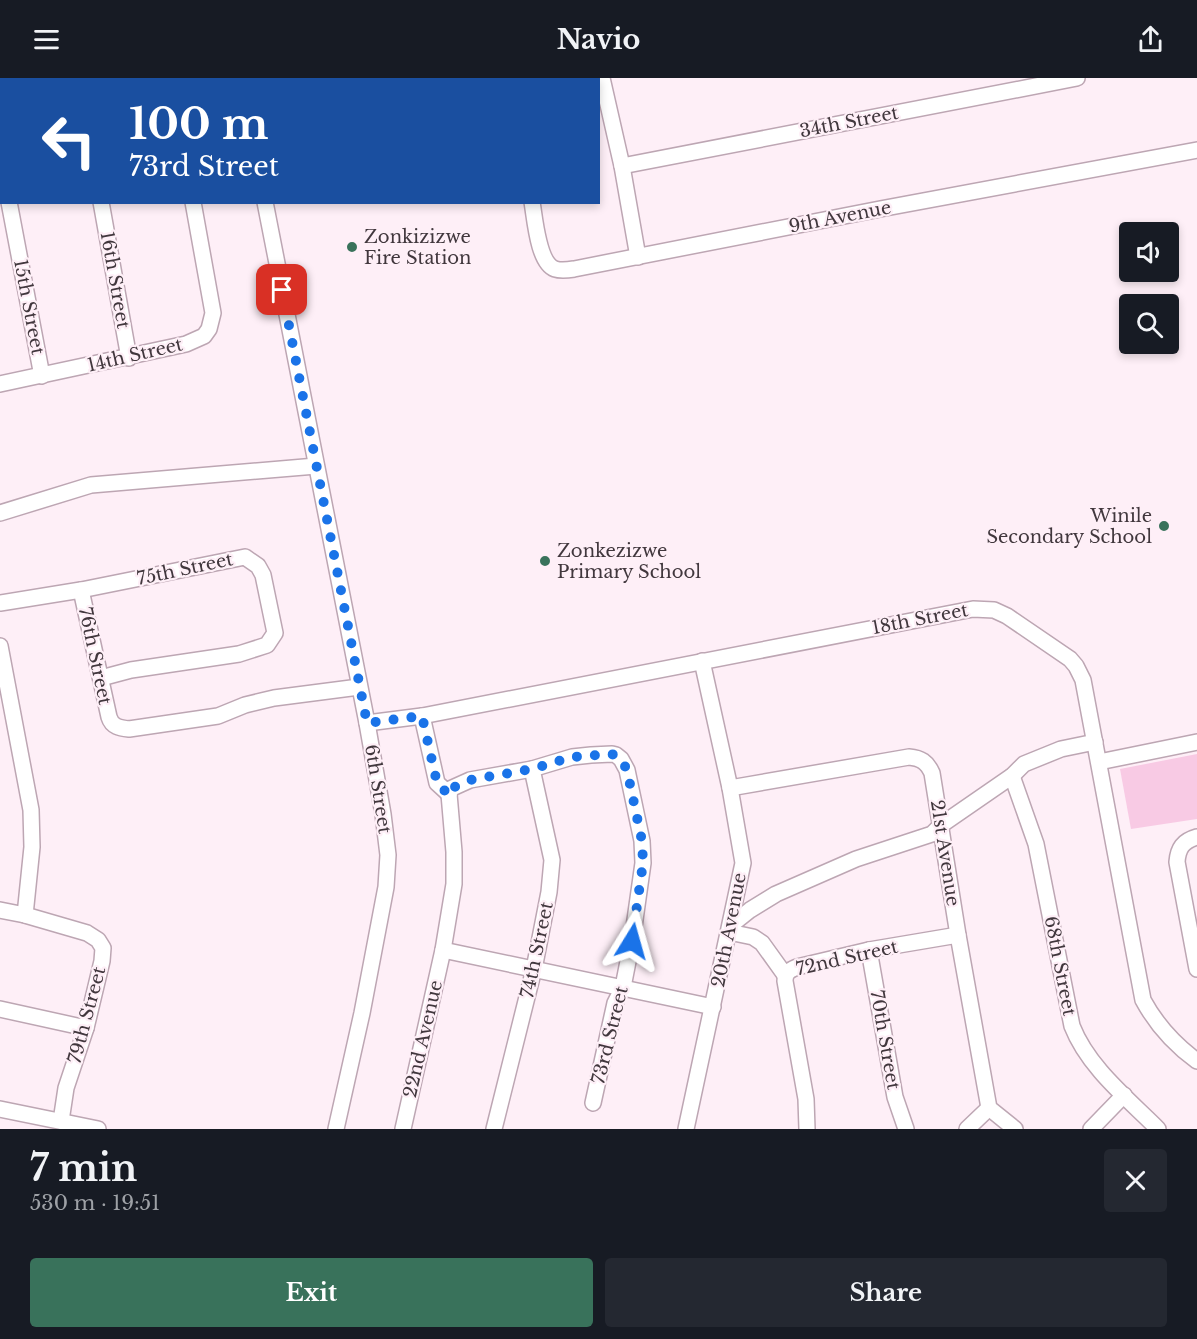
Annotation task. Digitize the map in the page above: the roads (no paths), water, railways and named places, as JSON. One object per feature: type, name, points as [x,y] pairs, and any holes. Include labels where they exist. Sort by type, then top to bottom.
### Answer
[{"type":"street","points":[[602,78],[622,166],[638,257]]},
{"type":"street","name":"34th Street","points":[[622,166],[1077,78]]},
{"type":"street","name":"9th Avenue","points":[[532,204],[542,254],[547,263],[553,268],[574,269],[1197,150]]},
{"type":"street","name":"15th Street","points":[[9,204],[42,376]]},
{"type":"street","name":"16th Street","points":[[101,204],[129,358]]},
{"type":"street","name":"14th Street","points":[[0,384],[129,358],[186,344],[204,336],[209,329],[213,313],[193,204]]},
{"type":"street","name":"6th Street","points":[[265,204],[367,723],[383,814],[387,855],[386,887],[362,1013],[336,1129]]},
{"type":"street","points":[[0,513],[91,485],[316,466]]},
{"type":"street","name":"75th Street","points":[[0,603],[81,590],[245,557],[258,566],[263,575],[275,633],[267,645],[239,654],[131,670],[101,678]]},
{"type":"street","name":"76th Street","points":[[81,590],[110,722],[119,728],[129,729],[218,716],[245,705],[274,698],[359,687]]},
{"type":"street","name":"18th Street","points":[[367,723],[422,716],[973,609],[994,610],[1060,651],[1076,666],[1083,680],[1143,1000],[1164,1032],[1197,1062]]},
{"type":"street","points":[[0,646],[31,810],[32,847],[25,915]]},
{"type":"street","name":"20th Avenue","points":[[686,1129],[742,863],[730,788],[702,660]]},
{"type":"street","points":[[422,716],[437,783],[449,795]]},
{"type":"street","points":[[785,975],[762,942],[729,929],[750,910],[776,894],[856,859],[932,834],[941,825],[1012,776],[1024,764],[1061,749],[1095,742]]},
{"type":"street","points":[[1099,762],[1197,742]]},
{"type":"street","name":"73rd Street","points":[[449,795],[450,789],[470,780],[532,769],[572,757],[612,754],[621,759],[627,770],[642,841],[643,863],[623,987],[615,1003],[593,1103]]},
{"type":"street","name":"21st Avenue","points":[[730,788],[909,757],[918,758],[928,765],[932,773],[989,1108]]},
{"type":"street","name":"74th Street","points":[[494,1129],[534,969],[549,892],[552,860],[532,769]]},
{"type":"street","name":"68th Street","points":[[1012,776],[1036,844],[1072,1026],[1077,1039],[1124,1095],[1158,1129]]},
{"type":"street","name":"22nd Avenue","points":[[403,1129],[443,950],[454,884],[455,866],[449,795]]},
{"type":"street","points":[[1197,837],[1182,844],[1178,851],[1177,862],[1197,969]]},
{"type":"street","name":"79th Street","points":[[0,910],[87,933],[94,936],[101,944],[102,962],[86,1028],[66,1088],[61,1121]]},
{"type":"street","name":"72nd Street","points":[[807,1129],[806,1099],[785,975],[797,967],[869,950],[958,935]]},
{"type":"street","points":[[443,950],[713,1007]]},
{"type":"street","name":"70th Street","points":[[869,950],[894,1097],[906,1129]]},
{"type":"street","points":[[0,1009],[86,1028]]},
{"type":"street","points":[[1091,1129],[1124,1095]]},
{"type":"street","points":[[967,1129],[989,1108],[1015,1129]]},
{"type":"street","points":[[0,1109],[98,1129]]},
{"type":"place","name":"Zonkizizwe Fire Station","points":[[352,247]]},
{"type":"place","name":"Winile Secondary School","points":[[1164,526]]},
{"type":"place","name":"Zonkezizwe Primary School","points":[[545,561]]}]
